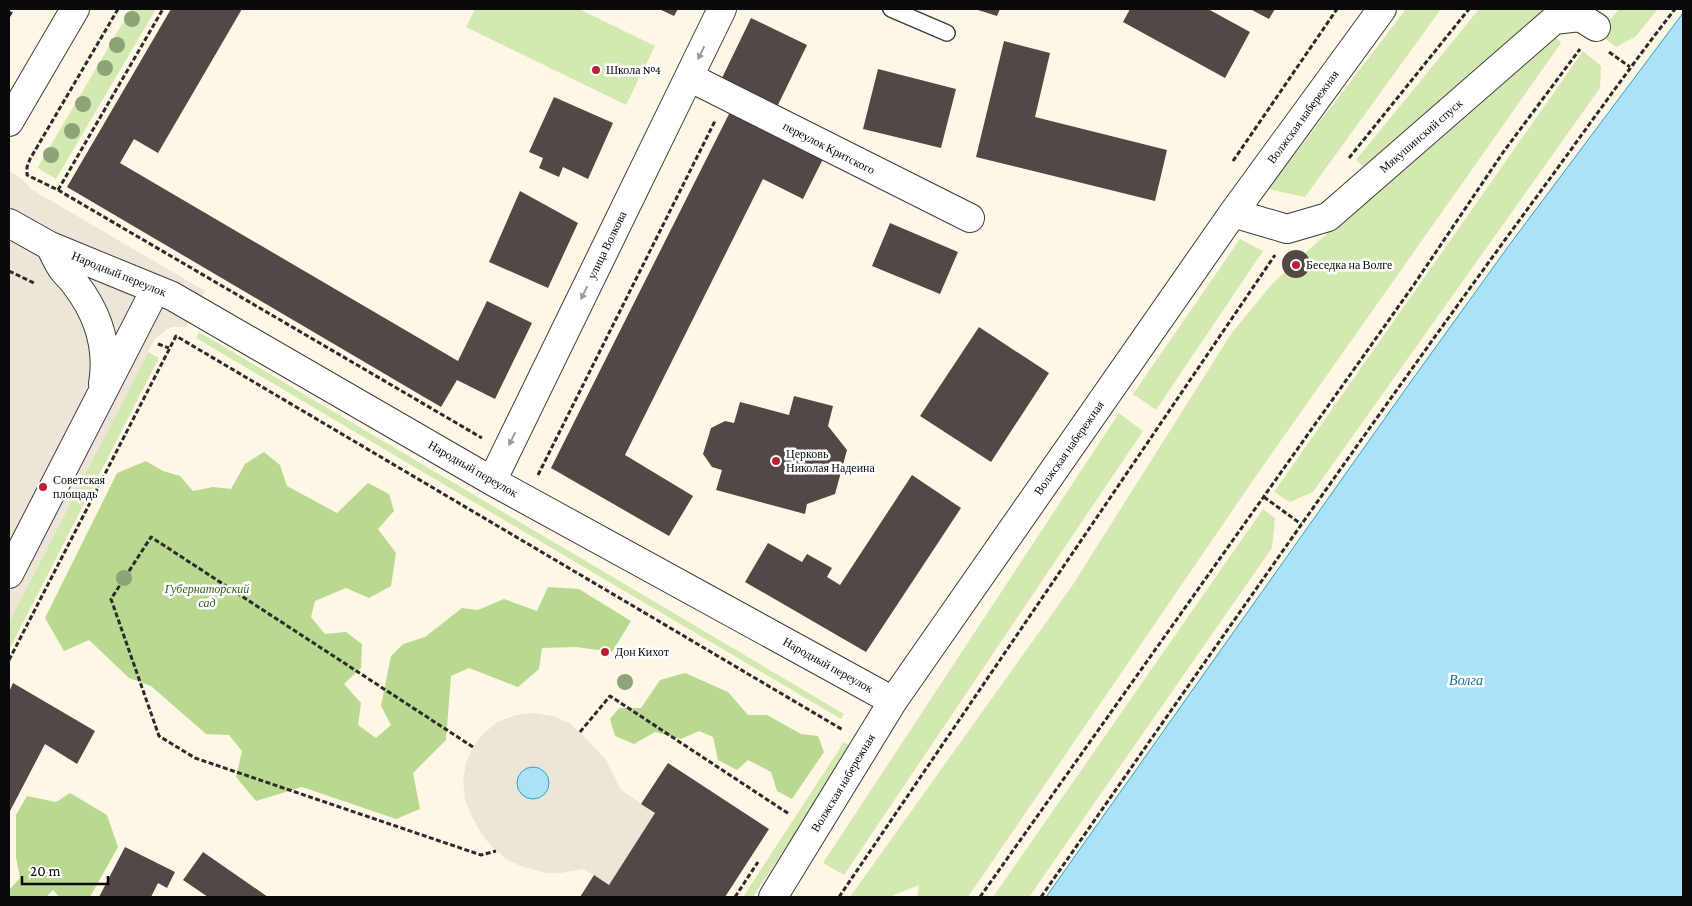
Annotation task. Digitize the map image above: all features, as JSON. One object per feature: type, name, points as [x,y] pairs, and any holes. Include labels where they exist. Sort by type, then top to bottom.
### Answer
[{"type":"street","points":[[9,122],[75,9]]},
{"type":"street","name":"улица Волкова","points":[[492,481],[722,9]]},
{"type":"street","name":"Волжская набережная","points":[[773,897],[893,701],[1233,213],[1382,9]]},
{"type":"street","name":"Мякушинский спуск","points":[[1233,213],[1287,229],[1328,217],[1554,20],[1580,17],[1599,38]]},
{"type":"street","name":"переулок Критского","points":[[689,77],[970,218]]},
{"type":"street","points":[[9,223],[50,246],[63,270],[76,284],[95,316],[105,351],[103,386],[95,406]]},
{"type":"street","name":"Народный переулок","points":[[50,246],[172,296],[492,481],[893,701]]},
{"type":"street","points":[[9,574],[155,290]]},
{"type":"lane","points":[[891,9],[947,33]]},
{"type":"path","points":[[9,16],[13,9]]},
{"type":"path","points":[[118,9],[27,167],[27,175],[58,190],[483,438]]},
{"type":"path","points":[[58,190],[163,9]]},
{"type":"path","points":[[1343,166],[1469,9]]},
{"type":"path","points":[[1041,897],[1436,334],[1630,67],[1675,9]]},
{"type":"path","points":[[980,897],[1413,286],[1504,151],[1599,38],[1630,67]]},
{"type":"path","points":[[535,480],[718,116],[716,90]]},
{"type":"path","points":[[839,897],[1294,227]]},
{"type":"path","points":[[9,660],[176,336],[844,731]]},
{"type":"path","points":[[1264,497],[1301,524]]},
{"type":"path","points":[[473,747],[151,537],[111,599],[159,736],[195,758],[481,856],[496,851]]},
{"type":"path","points":[[580,732],[610,696],[789,814]]},
{"type":"green space","points":[[131,9],[156,9],[56,179],[38,167]]},
{"type":"green space","name":"Школа №4","points":[[475,9],[579,9],[655,46],[626,105],[466,27]]},
{"type":"green space","points":[[1406,9],[1441,9],[1305,197],[1268,189]]},
{"type":"green space","points":[[1479,9],[1553,9],[1365,168],[1356,160]]},
{"type":"green space","points":[[1619,9],[1658,9],[1635,37],[1616,47],[1599,34]]},
{"type":"green space","points":[[1553,33],[1561,43],[1256,476],[968,897],[917,897],[919,885],[889,897],[850,897],[1072,586],[1231,334],[1272,284],[1285,272],[1296,277],[1302,277],[1306,274],[1310,265],[1305,253]]},
{"type":"green space","points":[[1583,51],[1601,66],[1600,88],[1313,492],[1290,502],[1274,492]]},
{"type":"green space","points":[[1240,239],[1263,251],[1156,410],[1133,394]]},
{"type":"green space","points":[[199,332],[844,714],[841,719],[196,338]]},
{"type":"green space","points":[[148,352],[159,358],[9,650],[9,622]]},
{"type":"green space","points":[[1119,413],[1143,431],[844,875],[823,863]]},
{"type":"green space","name":"Губернаторский сад","points":[[264,452],[280,465],[287,486],[337,513],[368,483],[389,494],[394,511],[378,529],[396,553],[391,586],[369,598],[346,588],[315,601],[311,617],[325,634],[346,632],[362,644],[361,668],[344,684],[361,703],[358,725],[376,738],[391,725],[381,706],[391,656],[403,644],[425,637],[462,608],[478,610],[504,599],[537,611],[548,587],[579,589],[631,621],[612,652],[576,647],[542,648],[539,669],[518,687],[469,668],[451,676],[446,740],[413,773],[420,809],[396,819],[302,787],[256,801],[236,777],[242,751],[229,735],[206,734],[151,686],[129,678],[89,640],[64,651],[45,618],[117,473],[146,461],[163,471],[180,476],[193,491],[213,487],[231,489],[245,464]]},
{"type":"green space","points":[[1263,509],[1275,518],[1272,548],[1029,897],[993,897]]},
{"type":"green space","points":[[685,673],[728,692],[748,715],[767,715],[801,734],[818,736],[824,752],[792,799],[777,791],[771,772],[748,760],[737,770],[718,760],[713,737],[699,731],[681,739],[655,732],[634,744],[615,736],[610,719],[619,708],[641,708],[660,680]]},
{"type":"green space","points":[[844,742],[852,747],[753,897],[743,897]]},
{"type":"green space","points":[[70,793],[107,815],[118,847],[90,897],[59,897],[53,890],[46,897],[9,897],[9,890],[20,878],[16,857],[16,815],[27,796],[56,802]]},
{"type":"shaded area","name":"Советская площадь","points":[[9,171],[22,179],[31,189],[205,291],[186,327],[167,329],[152,344],[9,622]]},
{"type":"shaded area","points":[[534,713],[553,716],[569,723],[606,760],[621,790],[655,813],[609,885],[584,869],[547,873],[520,866],[505,858],[491,846],[472,817],[465,799],[463,781],[466,763],[473,747],[484,733],[498,722],[516,715]],"holes":[[[533,767],[542,769],[549,783],[547,791],[540,798],[519,791],[517,782],[519,775],[525,769]]]},
{"type":"water","name":"Волга","points":[[1683,13],[1683,897],[1046,897],[1510,244]]},
{"type":"water","points":[[533,767],[539,768],[544,772],[548,777],[548,789],[544,794],[539,798],[533,799],[527,798],[522,794],[518,789],[517,783],[518,777],[522,772],[527,768]]},
{"type":"building","points":[[171,9],[242,9],[158,153],[134,139],[120,163],[458,361],[487,301],[532,323],[495,399],[457,380],[441,407],[67,187]]},
{"type":"building","points":[[659,9],[678,9],[674,16]]},
{"type":"building","points":[[975,9],[1000,9],[997,16]]},
{"type":"building","points":[[1130,9],[1208,9],[1250,32],[1225,78],[1123,22]]},
{"type":"building","points":[[1250,9],[1275,9],[1269,19]]},
{"type":"building","points":[[751,18],[807,45],[777,107],[721,80]]},
{"type":"building","points":[[1004,41],[1050,53],[1035,117],[1167,150],[1155,201],[976,157]]},
{"type":"building","points":[[878,69],[956,89],[941,148],[863,129]]},
{"type":"building","points":[[554,97],[613,123],[588,179],[563,167],[559,177],[539,168],[543,158],[529,152]]},
{"type":"building","points":[[730,112],[823,159],[803,199],[763,179],[625,455],[693,496],[669,536],[551,468]]},
{"type":"building","points":[[520,191],[578,223],[548,288],[489,262]]},
{"type":"building","points":[[890,223],[958,252],[940,294],[872,266]]},
{"type":"building","name":"Беседка на Волге","points":[[1296,250],[1306,254],[1310,264],[1306,274],[1296,278],[1286,274],[1282,264],[1286,254]]},
{"type":"building","points":[[979,327],[1049,373],[991,462],[920,416]]},
{"type":"building","name":"Церковь Николая Надеина","points":[[794,396],[833,406],[828,426],[847,450],[835,494],[807,504],[805,514],[716,490],[722,470],[712,467],[703,454],[711,428],[725,421],[734,423],[740,402],[789,415]]},
{"type":"building","points":[[912,475],[961,508],[866,652],[745,582],[768,543],[802,562],[807,554],[832,568],[827,577],[840,585]]},
{"type":"building","points":[[13,683],[95,731],[77,764],[45,744],[9,813],[9,692]]},
{"type":"building","points":[[668,763],[769,829],[725,897],[580,897],[594,875],[609,885],[655,813],[641,804]]},
{"type":"building","points":[[125,847],[175,872],[167,888],[158,883],[151,897],[99,897]]},
{"type":"building","points":[[203,852],[268,897],[208,897],[183,880]]},
{"type":"place","name":"Школа №4","points":[[596,70]]},
{"type":"place","name":"Беседка на Волге","points":[[1296,265]]},
{"type":"place","name":"Церковь Николая Надеина","points":[[776,461]]},
{"type":"place","name":"Советская площадь","points":[[43,487]]},
{"type":"place","name":"Дон Кихот","points":[[605,652]]}]
